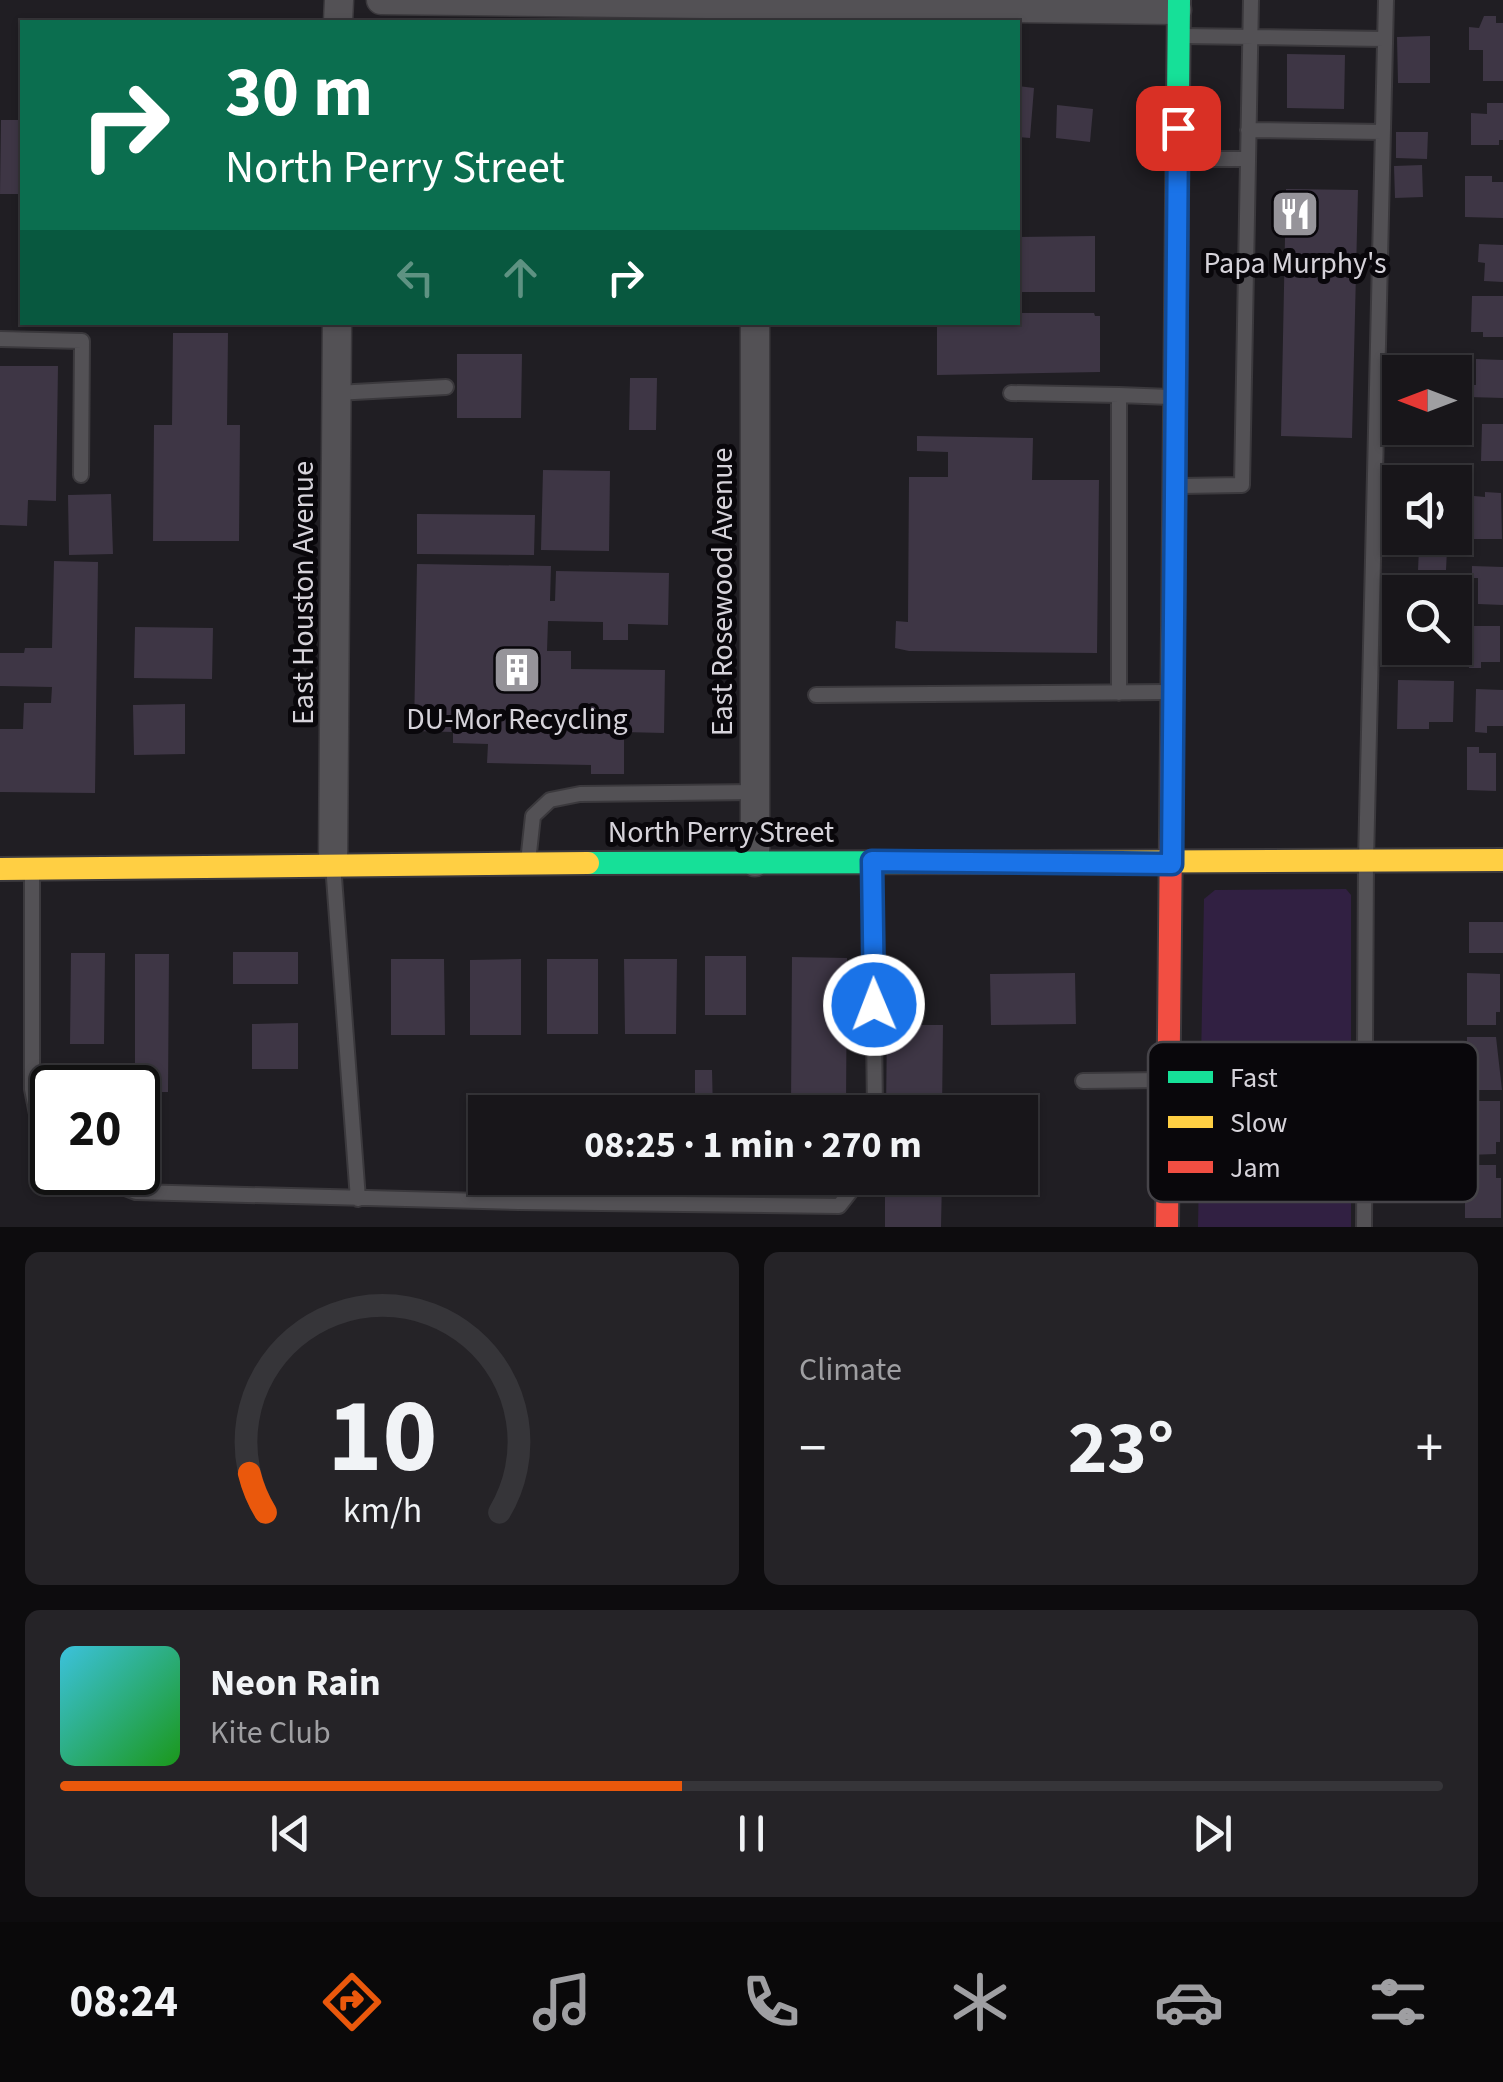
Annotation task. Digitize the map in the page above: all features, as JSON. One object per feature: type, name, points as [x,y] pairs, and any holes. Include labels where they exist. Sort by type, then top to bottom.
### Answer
[{"type":"street","points":[[381,0],[1178,15],[1170,1042]]},
{"type":"street","name":"East Houston Avenue","points":[[334,864],[337,325]]},
{"type":"street","name":"East Rosewood Avenue","points":[[755,325],[755,862]]},
{"type":"street","name":"North Perry Street","points":[[0,869],[1503,860]]},
{"type":"street","points":[[1167,1202],[1167,1227]]},
{"type":"lane","points":[[1175,486],[1242,485],[1250,0]]},
{"type":"lane","points":[[1365,1042],[1386,0]]},
{"type":"lane","points":[[1178,15],[1250,36],[1384,38]]},
{"type":"lane","points":[[1248,130],[1382,132]]},
{"type":"lane","points":[[1178,159],[1248,159]]},
{"type":"lane","points":[[0,339],[82,341],[80,475]]},
{"type":"lane","points":[[336,393],[446,387]]},
{"type":"lane","points":[[1010,393],[1176,397]]},
{"type":"lane","points":[[1119,395],[1119,693]]},
{"type":"lane","points":[[816,695],[1172,692]]},
{"type":"lane","points":[[528,863],[533,816],[550,800],[580,794],[755,792]]},
{"type":"lane","points":[[872,861],[875,1095]]},
{"type":"lane","points":[[334,864],[358,1199]]},
{"type":"lane","points":[[32,869],[32,1065]]},
{"type":"lane","points":[[1083,1081],[1148,1080]]},
{"type":"lane","points":[[160,1193],[839,1206],[848,1195]]},
{"type":"lane","points":[[1364,1202],[1364,1227]]},
{"type":"shaded area","points":[[1346,889],[1351,895],[1351,1042],[1201,1042],[1204,899],[1215,890]]},
{"type":"shaded area","points":[[1198,1202],[1351,1202],[1351,1227],[1198,1227]]},
{"type":"building","points":[[1484,16],[1496,16],[1496,23],[1503,23],[1503,81],[1483,81],[1483,50],[1469,50],[1469,27],[1479,28]]},
{"type":"building","points":[[1430,36],[1430,83],[1398,83],[1397,37]]},
{"type":"building","points":[[1287,54],[1345,55],[1344,109],[1287,108]]},
{"type":"building","points":[[1020,86],[1034,88],[1030,138],[1020,137]]},
{"type":"building","points":[[1487,103],[1503,103],[1503,140],[1499,140],[1499,145],[1471,145],[1471,113],[1487,114]]},
{"type":"building","points":[[1057,105],[1093,109],[1090,142],[1056,138]]},
{"type":"building","points":[[1,120],[20,120],[20,194],[0,194]]},
{"type":"building","points":[[1396,132],[1428,132],[1427,159],[1396,158]]},
{"type":"building","points":[[1422,165],[1423,197],[1395,198],[1394,166]]},
{"type":"building","points":[[1465,176],[1492,176],[1492,182],[1503,182],[1503,218],[1465,217]]},
{"type":"building","points":[[1286,189],[1358,190],[1352,438],[1281,436]]},
{"type":"building","points":[[1095,236],[1095,292],[1020,292],[1020,237]]},
{"type":"building","points":[[1479,244],[1503,245],[1503,282],[1484,281],[1485,263],[1478,262]]},
{"type":"building","points":[[1472,296],[1503,296],[1503,337],[1483,337],[1483,332],[1471,332]]},
{"type":"building","points":[[1020,313],[1100,316],[1100,372],[937,375],[937,325],[1020,325]]},
{"type":"building","points":[[173,333],[228,333],[227,425],[240,425],[239,541],[153,541],[154,425],[172,425]]},
{"type":"building","points":[[457,354],[522,354],[521,418],[457,418]]},
{"type":"building","points":[[1476,359],[1503,360],[1503,398],[1472,397],[1472,385],[1476,385]]},
{"type":"building","points":[[0,366],[58,366],[56,501],[28,500],[27,526],[0,525]]},
{"type":"building","points":[[630,378],[657,378],[656,430],[629,430]]},
{"type":"building","points":[[1482,424],[1503,424],[1503,461],[1481,461]]},
{"type":"building","points":[[917,436],[1033,438],[1032,480],[1099,480],[1097,653],[895,648],[896,621],[908,622],[909,477],[948,477],[948,452],[917,451]]},
{"type":"building","points":[[543,470],[610,471],[609,551],[541,550]]},
{"type":"building","points":[[1485,492],[1501,493],[1502,539],[1473,539],[1474,496],[1485,497]]},
{"type":"building","points":[[111,494],[113,554],[69,555],[68,495]]},
{"type":"building","points":[[417,514],[535,515],[534,555],[417,554]]},
{"type":"building","points":[[1419,555],[1447,555],[1446,570],[1418,570]]},
{"type":"building","points":[[54,561],[98,562],[95,793],[0,792],[0,729],[23,729],[24,703],[51,703],[52,687],[0,686],[0,653],[52,648]]},
{"type":"building","name":"DU-Mor Recycling","points":[[417,564],[551,566],[550,601],[555,601],[556,571],[669,573],[668,625],[628,624],[628,640],[603,640],[603,622],[548,621],[547,651],[571,651],[571,669],[665,670],[664,733],[624,732],[624,774],[591,774],[591,765],[487,763],[488,744],[453,743],[453,732],[414,731]]},
{"type":"building","points":[[1472,566],[1503,567],[1503,605],[1478,604],[1478,578],[1472,575]]},
{"type":"building","points":[[1472,626],[1500,626],[1500,662],[1481,662],[1481,668],[1469,668]]},
{"type":"building","points":[[135,627],[213,628],[212,679],[134,678]]},
{"type":"building","points":[[1398,680],[1454,681],[1453,722],[1429,722],[1429,729],[1397,729]]},
{"type":"building","points":[[1476,689],[1503,690],[1503,726],[1487,726],[1487,733],[1475,732]]},
{"type":"building","points":[[185,704],[185,754],[134,755],[133,705]]},
{"type":"building","points":[[1467,747],[1479,747],[1479,753],[1496,753],[1496,791],[1467,790]]},
{"type":"building","points":[[1469,922],[1503,922],[1503,953],[1469,953]]},
{"type":"building","points":[[233,952],[298,952],[298,984],[233,984]]},
{"type":"building","points":[[71,953],[105,953],[104,1044],[70,1044]]},
{"type":"building","points":[[135,954],[169,954],[168,1092],[160,1092],[160,1065],[135,1065]]},
{"type":"building","points":[[705,956],[746,956],[746,1015],[705,1015]]},
{"type":"building","points":[[792,957],[847,958],[846,1095],[791,1095]]},
{"type":"building","points":[[391,959],[444,959],[445,1035],[391,1035]]},
{"type":"building","points":[[521,959],[521,1035],[470,1035],[470,960]]},
{"type":"building","points":[[547,959],[598,959],[598,1034],[547,1034]]},
{"type":"building","points":[[624,959],[677,959],[676,1034],[625,1034]]},
{"type":"building","points":[[1075,973],[1076,1024],[991,1025],[990,974]]},
{"type":"building","points":[[1467,973],[1500,974],[1496,1025],[1467,1025]]},
{"type":"building","points":[[298,1023],[298,1069],[252,1069],[252,1024]]},
{"type":"building","points":[[887,1025],[943,1025],[942,1095],[886,1095]]},
{"type":"building","points":[[1467,1037],[1496,1037],[1502,1090],[1478,1090],[1478,1042],[1467,1042]]},
{"type":"building","points":[[695,1070],[712,1070],[713,1095],[695,1095]]},
{"type":"building","points":[[1478,1101],[1500,1101],[1500,1142],[1496,1142],[1496,1154],[1478,1155]]},
{"type":"building","points":[[1478,1165],[1496,1165],[1496,1178],[1501,1178],[1501,1218],[1465,1218],[1465,1202],[1478,1202]]},
{"type":"building","points":[[885,1195],[942,1195],[941,1227],[885,1227]]},
{"type":"traffic: fast","points":[[1177,202],[1179,0]]},
{"type":"traffic: fast","points":[[588,863],[1039,862]]},
{"type":"traffic: slow","points":[[1172,735],[1177,202]]},
{"type":"traffic: slow","points":[[1039,862],[1503,860]]},
{"type":"traffic: slow","points":[[0,869],[588,863]]},
{"type":"traffic: jam","points":[[1169,1042],[1172,735]]},
{"type":"traffic: jam","points":[[1167,1202],[1167,1227]]},
{"type":"place","name":"Papa Murphy's","points":[[1295,214]]},
{"type":"place","name":"DU-Mor Recycling","points":[[517,670]]},
{"type":"route","points":[[874,1005],[872,861],[1172,864],[1178,128]]}]
